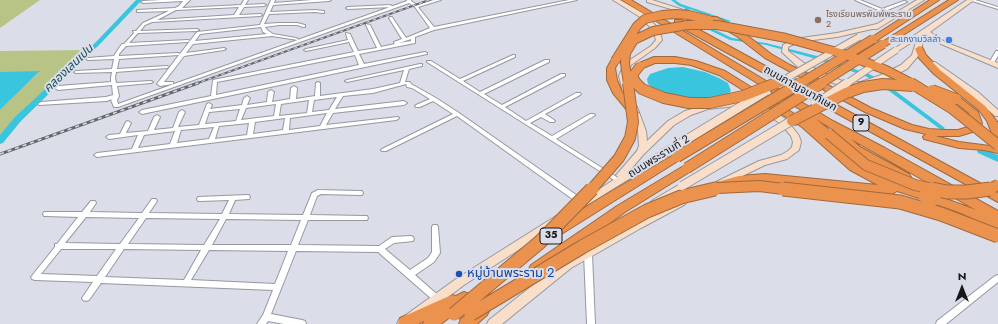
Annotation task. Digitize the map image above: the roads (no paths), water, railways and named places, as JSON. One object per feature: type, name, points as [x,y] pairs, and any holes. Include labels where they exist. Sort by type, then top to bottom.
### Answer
[{"type":"highway","name":"ถนนกาญจนาภิเษก","points":[[637,0],[998,198]]},
{"type":"highway","name":"ถนนพระรามที่ 2","points":[[430,324],[526,253],[583,214],[935,0]]},
{"type":"highway","name":"35","points":[[466,324],[538,268],[621,209],[954,0]]},
{"type":"highway","name":"ถนนกาญจนาภิเษก","points":[[627,4],[684,35],[832,125],[998,217]]},
{"type":"highway","points":[[638,118],[618,93],[612,80],[611,68],[637,26],[645,19],[656,16],[676,14],[698,17],[715,23],[776,61],[906,131],[975,147],[998,150]]},
{"type":"highway","points":[[714,19],[739,38],[760,58],[786,76]]},
{"type":"highway","points":[[442,324],[529,253],[603,178],[619,158],[630,138],[633,122],[631,99],[624,63],[626,52],[634,40],[653,31],[687,25],[718,25],[786,38],[844,54],[886,70],[917,86],[953,109],[998,145]]},
{"type":"highway","points":[[919,45],[926,60],[937,72],[982,108],[997,131]]},
{"type":"highway","points":[[702,47],[760,96],[790,118],[806,125],[854,167],[882,182],[965,210],[998,226]]},
{"type":"highway","points":[[723,47],[740,51],[786,76],[811,85],[908,142],[948,171]]},
{"type":"highway","points":[[760,96],[722,74],[693,63],[663,59],[654,60],[640,66],[633,75],[637,85],[642,89],[664,98],[689,103],[710,102],[750,94],[786,76]]},
{"type":"highway","points":[[733,72],[806,116],[832,125],[856,149],[913,183],[928,197],[947,210],[998,236]]},
{"type":"highway","points":[[778,117],[790,118],[846,93],[873,86],[895,84],[920,87],[956,99],[973,112],[977,123],[975,128],[959,133],[929,132],[909,127],[868,110]]},
{"type":"highway","points":[[811,85],[826,87]]},
{"type":"highway","points":[[832,125],[850,153],[866,165],[882,173],[914,185],[947,192],[986,190],[998,185]]},
{"type":"highway","points":[[975,147],[998,155]]},
{"type":"highway","points":[[706,190],[739,180],[765,178],[890,190],[928,197]]},
{"type":"highway","name":"ถนนกาญจนาภิเษก","points":[[962,179],[998,206]]},
{"type":"highway","points":[[459,324],[471,314],[633,218],[681,196],[718,188],[759,186],[900,202],[941,214],[998,236]]},
{"type":"highway","points":[[404,323],[472,292]]},
{"type":"main road","points":[[614,0],[627,4],[643,16],[663,27],[684,35]]},
{"type":"main road","points":[[650,0],[677,18],[682,24]]},
{"type":"main road","points":[[650,0],[673,9],[774,34],[800,37],[830,36]]},
{"type":"main road","name":"ถนนพระรามที่ 2","points":[[404,323],[486,265],[786,76],[881,25],[921,0]]},
{"type":"main road","points":[[492,324],[566,265],[628,220],[790,118],[971,0]]},
{"type":"main road","points":[[641,152],[643,136],[638,118],[624,85],[624,70],[634,58],[656,44],[659,36],[656,29],[643,16]]},
{"type":"main road","points":[[881,25],[830,36],[796,40],[785,49],[791,58],[801,65],[834,80],[853,85],[874,81],[904,67],[915,56],[928,29]]},
{"type":"main road","points":[[928,29],[929,36],[995,65]]},
{"type":"main road","points":[[919,45],[930,40],[943,43]]},
{"type":"main road","points":[[926,60],[976,94],[998,114]]},
{"type":"main road","points":[[593,197],[629,168],[641,152],[671,123],[688,113],[707,107],[727,104],[745,104],[761,108],[778,117],[795,136],[798,142],[796,148],[784,157],[762,163],[670,209]]},
{"type":"main road","points":[[566,265],[588,254],[637,225],[670,209],[712,190],[738,184],[761,183],[909,200],[933,208],[998,236]]},
{"type":"street","points":[[188,0],[174,10],[144,24],[124,45],[116,57],[114,70],[116,96],[114,100],[116,106],[407,1]]},
{"type":"street","points":[[143,2],[188,0]]},
{"type":"street","points":[[236,16],[246,0]]},
{"type":"street","points":[[272,35],[265,31],[262,25],[272,2],[329,0]]},
{"type":"street","points":[[416,6],[439,0]]},
{"type":"street","points":[[382,48],[433,29],[575,0]]},
{"type":"street","points":[[857,0],[894,16]]},
{"type":"street","points":[[899,0],[913,5]]},
{"type":"street","points":[[971,0],[998,8]]},
{"type":"street","points":[[303,26],[289,24],[262,25],[199,33],[189,42],[160,84],[166,84],[407,1],[416,6],[433,29]]},
{"type":"street","points":[[883,10],[904,2]]},
{"type":"street","points":[[138,12],[264,5]]},
{"type":"street","points":[[348,8],[390,6]]},
{"type":"street","points":[[267,13],[323,12]]},
{"type":"street","points":[[151,21],[260,15]]},
{"type":"street","points":[[391,18],[404,39]]},
{"type":"street","points":[[368,25],[382,48]]},
{"type":"street","points":[[135,32],[197,30]]},
{"type":"street","points":[[348,34],[362,66]]},
{"type":"street","points":[[124,45],[189,42],[272,35],[296,39]]},
{"type":"street","points":[[213,96],[214,81],[413,42],[413,37]]},
{"type":"street","points":[[306,50],[350,41]]},
{"type":"street","points":[[88,59],[180,54],[224,49]]},
{"type":"street","points":[[995,65],[998,52]]},
{"type":"street","points":[[142,112],[425,53]]},
{"type":"street","points":[[460,81],[513,56]]},
{"type":"street","points":[[480,94],[547,61]]},
{"type":"street","points":[[429,62],[616,179]]},
{"type":"street","points":[[347,81],[420,65]]},
{"type":"street","points":[[76,72],[167,67]]},
{"type":"street","points":[[400,84],[407,68]]},
{"type":"street","points":[[502,107],[563,75]]},
{"type":"street","points":[[58,88],[151,82]]},
{"type":"street","points":[[309,114],[318,83]]},
{"type":"street","points":[[400,84],[403,88],[409,85],[414,87],[434,99],[583,203]]},
{"type":"street","points":[[200,126],[208,108],[245,106],[373,91],[400,84]]},
{"type":"street","points":[[293,100],[294,88]]},
{"type":"street","points":[[269,103],[271,92]]},
{"type":"street","points":[[526,123],[578,94]]},
{"type":"street","points":[[322,127],[341,95]]},
{"type":"street","points":[[41,104],[107,99],[116,96],[127,102]]},
{"type":"street","points":[[238,122],[245,106],[246,98]]},
{"type":"street","points":[[418,106],[434,99]]},
{"type":"street","points":[[276,118],[279,102]]},
{"type":"street","points":[[109,137],[404,103]]},
{"type":"street","points":[[173,145],[182,112]]},
{"type":"street","points":[[384,150],[456,114]]},
{"type":"street","points":[[541,114],[552,121]]},
{"type":"street","points":[[551,139],[592,115]]},
{"type":"street","points":[[286,131],[288,116]]},
{"type":"street","points":[[150,132],[157,117]]},
{"type":"street","points":[[97,155],[396,118]]},
{"type":"street","points":[[250,136],[252,121]]},
{"type":"street","points":[[122,136],[128,123]]},
{"type":"street","points":[[211,141],[217,125]]},
{"type":"street","points":[[134,150],[142,133]]},
{"type":"street","points":[[302,324],[264,321],[314,195],[316,193],[360,193]]},
{"type":"street","points":[[200,199],[247,197]]},
{"type":"street","points":[[186,283],[224,217],[233,198]]},
{"type":"street","points":[[86,298],[154,201]]},
{"type":"street","points":[[93,203],[34,277],[277,287]]},
{"type":"street","points":[[46,214],[365,218]]},
{"type":"street","points":[[410,274],[431,260],[436,253],[435,227]]},
{"type":"street","points":[[58,246],[380,248],[392,240],[411,239]]},
{"type":"street","points":[[380,248],[438,299]]},
{"type":"street","points":[[588,254],[591,324]]},
{"type":"street","points":[[940,324],[998,278]]},
{"type":"water","points":[[683,67],[705,72],[719,78],[728,83],[731,91],[726,96],[687,101],[654,89],[648,84],[647,79],[650,74],[668,68]]},
{"type":"water","points":[[40,71],[0,110],[0,72]]},
{"type":"waterway","name":"คลองเลนเปน","points":[[0,141],[18,119],[98,43],[139,0]]},
{"type":"waterway","points":[[673,0],[680,5],[687,7]]},
{"type":"waterway","points":[[687,7],[729,21]]},
{"type":"waterway","points":[[687,7],[687,14],[690,17]]},
{"type":"waterway","points":[[704,26],[731,39],[766,44],[815,57],[867,75],[879,81],[942,128]]},
{"type":"waterway","points":[[981,151],[998,159]]},
{"type":"railway","points":[[195,84],[429,0]]},
{"type":"railway","points":[[0,154],[198,83]]},
{"type":"place","name":"โรงเรียนพรพิมพ์พระราม 2","points":[[818,20]]},
{"type":"place","name":"สะแกงามวิลล่า","points":[[949,40]]},
{"type":"place","name":"หมู่บ้านพระราม 2","points":[[459,274]]}]
